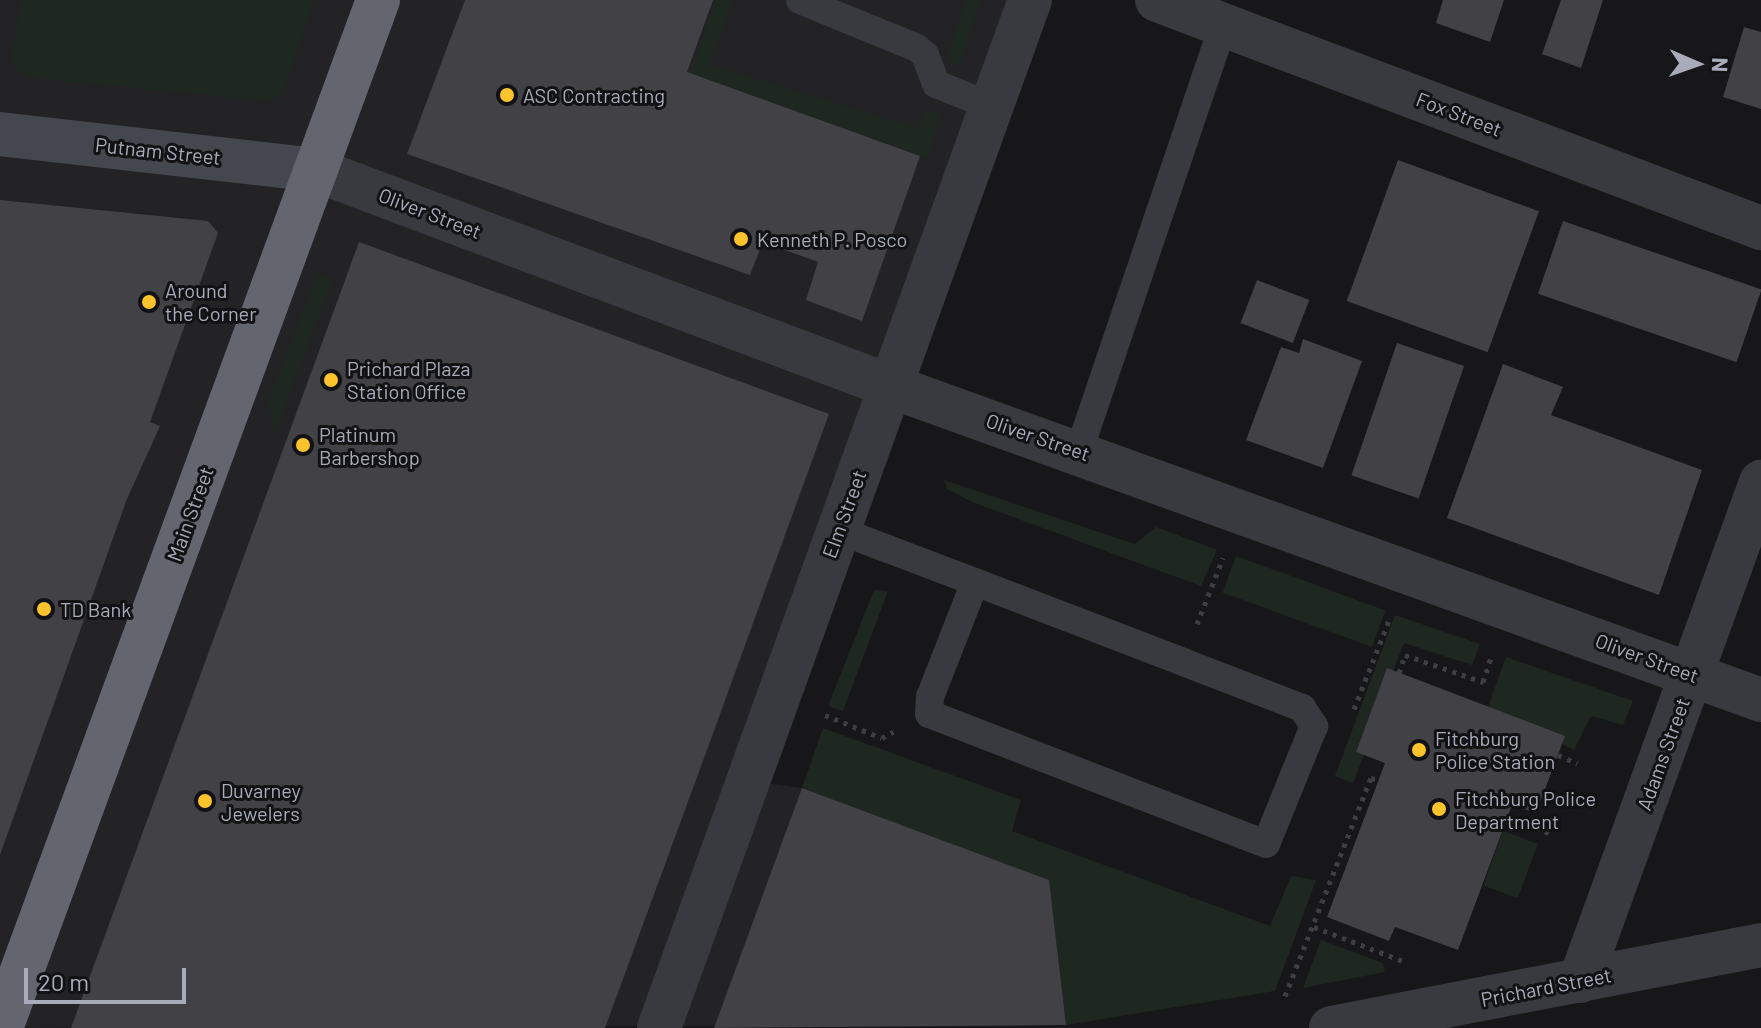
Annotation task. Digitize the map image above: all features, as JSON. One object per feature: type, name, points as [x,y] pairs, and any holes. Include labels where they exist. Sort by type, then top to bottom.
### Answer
[{"type":"highway","name":"Main Street","points":[[1,1028],[378,0]]},
{"type":"main road","name":"Putnam Street","points":[[0,134],[316,170]]},
{"type":"street","name":"Elm Street","points":[[659,1028],[1030,0]]},
{"type":"street","name":"Fox Street","points":[[1157,0],[1761,228]]},
{"type":"street","name":"Oliver Street","points":[[316,170],[890,386],[1079,451],[1761,700]]},
{"type":"street","name":"Adams Street","points":[[1580,981],[1761,482]]},
{"type":"street","name":"Prichard Street","points":[[1331,1028],[1761,945]]},
{"type":"lane","points":[[800,0],[917,48],[925,55],[936,84],[991,106]]},
{"type":"lane","points":[[1079,451],[1223,25]]},
{"type":"lane","points":[[838,530],[975,582],[1302,708],[1314,726],[1273,836],[1266,844],[1256,844],[929,714],[930,697],[975,582]]},
{"type":"path","points":[[1214,580],[1221,564]]},
{"type":"path","points":[[1376,650],[1395,606]]},
{"type":"path","points":[[1399,673],[1405,655],[1483,682],[1495,645]]},
{"type":"path","points":[[816,712],[882,738],[929,714]]},
{"type":"path","points":[[1558,755],[1577,763]]},
{"type":"path","points":[[1285,996],[1371,778],[1379,780]]},
{"type":"path","points":[[1508,816],[1549,833]]},
{"type":"path","points":[[1314,927],[1407,963],[1410,972]]},
{"type":"shaded area","points":[[0,0],[1030,0],[749,781],[802,788],[1049,880],[1066,1025],[0,1028]]},
{"type":"shaded area","points":[[21,0],[315,0],[283,93],[272,101],[32,78],[15,68],[11,58]]},
{"type":"shaded area","points":[[715,0],[734,0],[710,65],[918,128],[924,112],[941,112],[928,158],[690,73]]},
{"type":"shaded area","points":[[965,0],[981,0],[960,65],[956,66],[946,59]]},
{"type":"shaded area","points":[[317,273],[333,280],[274,436],[268,401]]},
{"type":"shaded area","points":[[944,480],[1135,544],[1156,527],[1217,550],[1201,586],[972,502],[947,489]]},
{"type":"shaded area","points":[[1236,556],[1385,610],[1372,647],[1223,593]]},
{"type":"shaded area","points":[[874,590],[888,591],[843,711],[828,706]]},
{"type":"shaded area","points":[[1395,615],[1480,644],[1472,665],[1404,643],[1393,671],[1387,669],[1356,751],[1364,755],[1353,783],[1335,776]]},
{"type":"shaded area","points":[[1506,657],[1633,701],[1623,725],[1591,716],[1574,750],[1488,707]]},
{"type":"shaded area","points":[[823,728],[1021,800],[1012,831],[1270,926],[1291,876],[1316,880],[1275,991],[1066,1025],[1049,880],[802,788]]},
{"type":"shaded area","points":[[1503,831],[1538,844],[1518,898],[1483,886]]},
{"type":"shaded area","points":[[1321,940],[1383,963],[1385,972],[1303,988]]},
{"type":"building","points":[[465,0],[713,0],[687,72],[920,156],[862,321],[806,300],[818,262],[763,242],[750,275],[407,154]]},
{"type":"building","points":[[1443,0],[1504,0],[1490,42],[1436,23]]},
{"type":"building","points":[[1561,0],[1603,0],[1581,68],[1542,54]]},
{"type":"building","points":[[1744,27],[1761,32],[1761,109],[1723,97]]},
{"type":"building","points":[[1398,160],[1539,211],[1488,352],[1347,301]]},
{"type":"building","points":[[0,200],[208,221],[218,233],[150,422],[160,426],[127,499],[0,855]]},
{"type":"building","points":[[1563,221],[1761,289],[1736,362],[1538,294]]},
{"type":"building","points":[[359,242],[829,414],[711,739],[605,1028],[71,1028]]},
{"type":"building","points":[[1257,280],[1309,300],[1293,343],[1241,323]]},
{"type":"building","points":[[1303,339],[1362,361],[1323,468],[1246,440],[1281,347],[1299,353]]},
{"type":"building","points":[[1397,343],[1464,366],[1419,498],[1351,475]]},
{"type":"building","points":[[1503,364],[1563,387],[1551,415],[1702,470],[1659,595],[1447,518]]},
{"type":"building","name":"Fitchburg Police Department","points":[[1387,668],[1565,736],[1536,813],[1512,805],[1458,950],[1395,927],[1389,941],[1327,917],[1385,763],[1356,752]]},
{"type":"building","points":[[802,788],[1049,880],[1066,1025],[714,1028]]},
{"type":"place","name":"ASC Contracting","points":[[507,95]]},
{"type":"place","name":"Kenneth P. Posco","points":[[741,239]]},
{"type":"place","name":"Around the Corner","points":[[149,302]]},
{"type":"place","name":"Prichard Plaza Station Office","points":[[331,380]]},
{"type":"place","name":"Platinum Barbershop","points":[[303,445]]},
{"type":"place","name":"TD Bank","points":[[44,609]]},
{"type":"place","name":"Fitchburg Police Station","points":[[1419,750]]},
{"type":"place","name":"Duvarney Jewelers","points":[[205,801]]},
{"type":"place","name":"Fitchburg Police Department","points":[[1439,809]]}]
